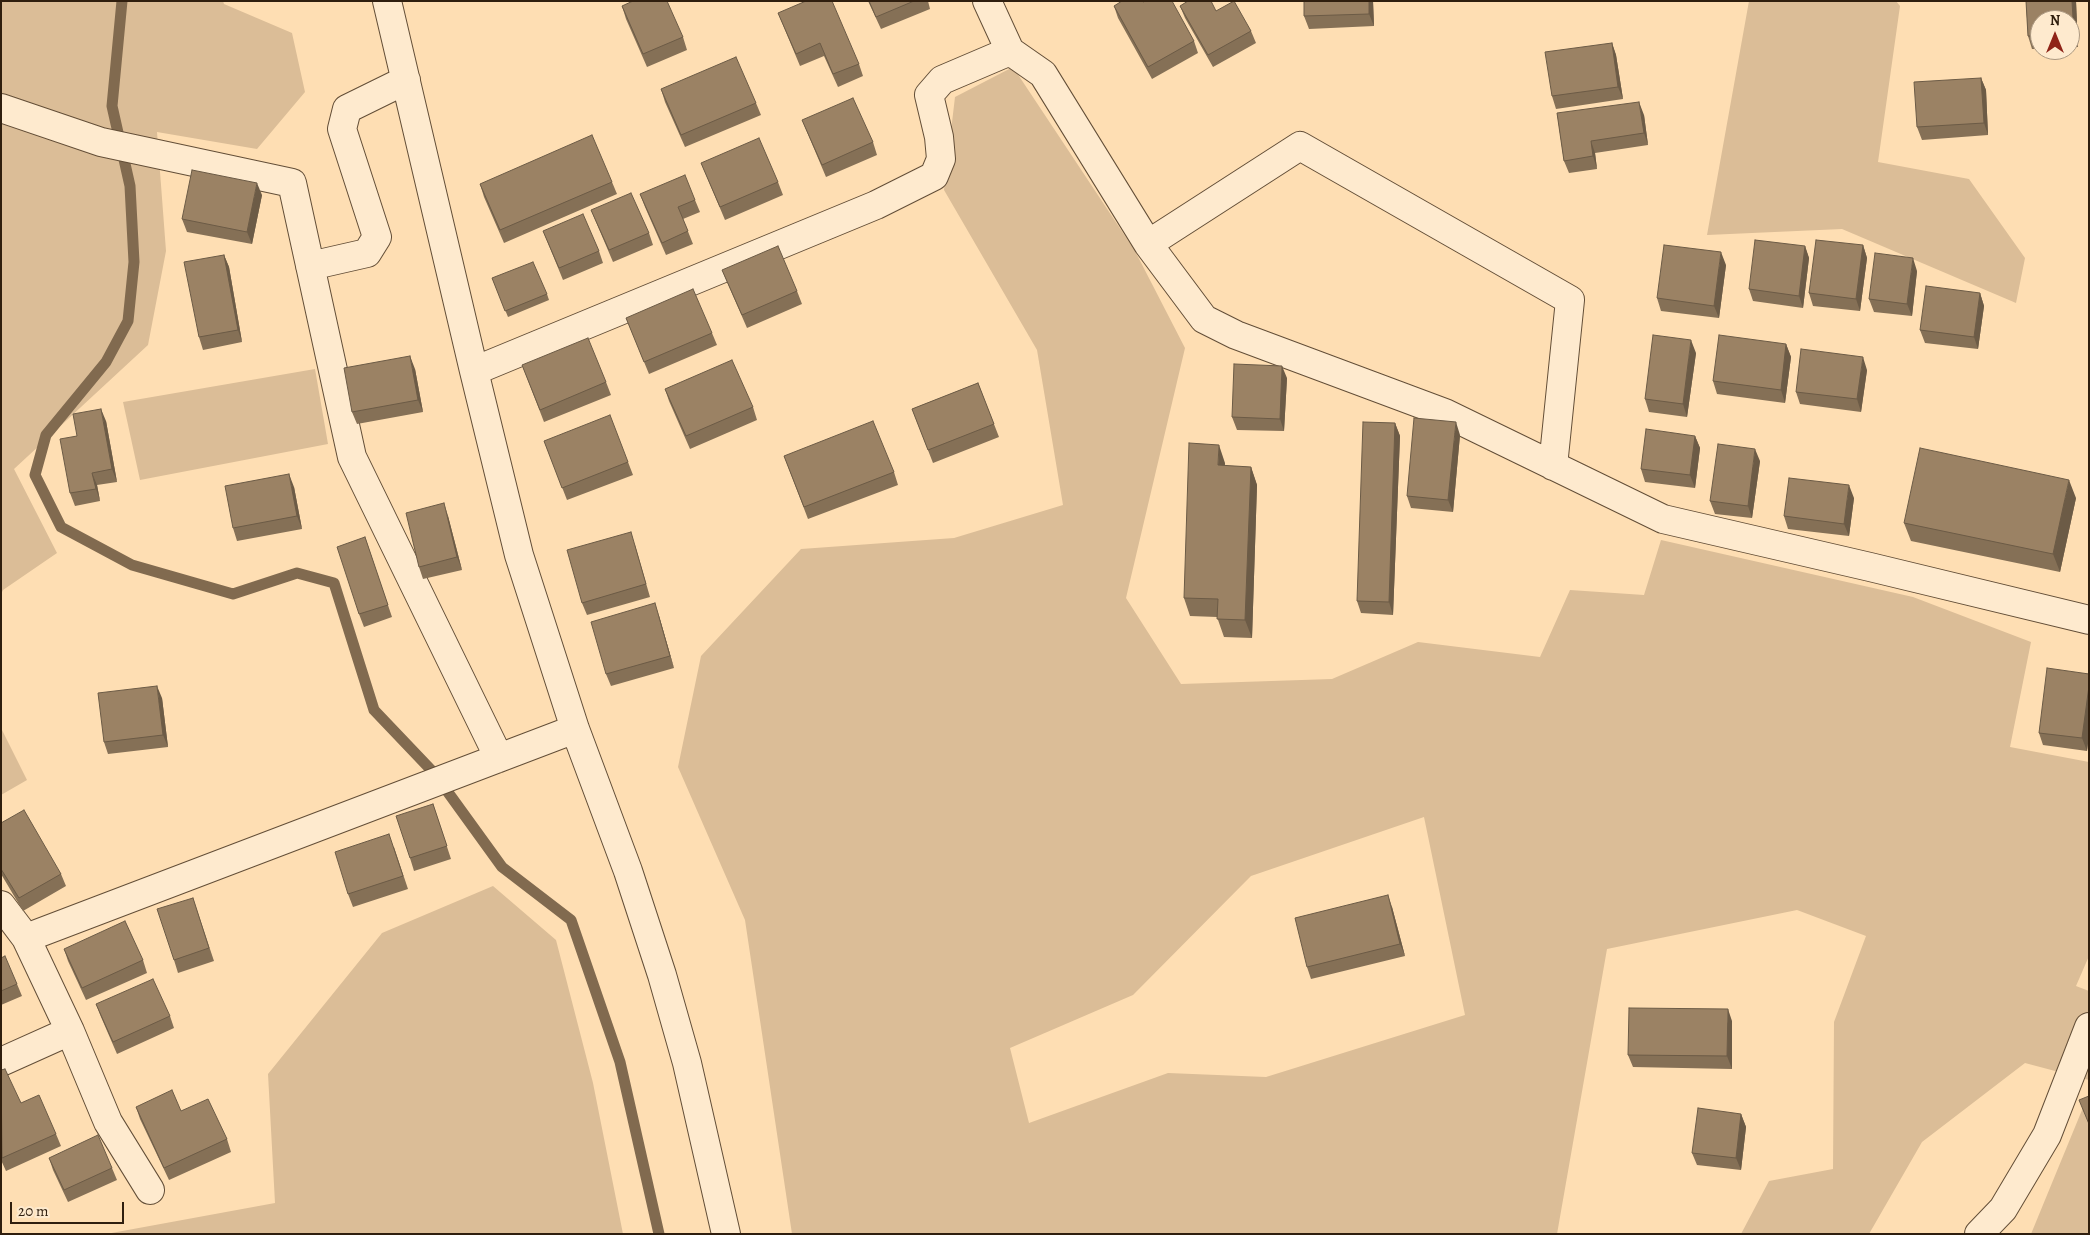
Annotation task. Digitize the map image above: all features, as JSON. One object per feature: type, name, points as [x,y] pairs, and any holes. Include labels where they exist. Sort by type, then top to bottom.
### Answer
[{"type":"street","points":[[388,1],[519,555],[575,729],[628,871],[664,984],[687,1063],[726,1234]]},
{"type":"street","points":[[987,1],[1010,51],[1043,74],[1148,244],[1204,320],[1236,335],[1445,413],[1663,519],[2089,620]]},
{"type":"street","points":[[474,370],[876,205],[934,176],[941,159],[939,137],[929,95],[942,80],[1010,51]]},
{"type":"street","points":[[310,266],[367,253],[377,237],[342,129],[347,110],[406,80]]},
{"type":"street","points":[[1,108],[101,142],[292,183],[352,457],[498,758]]},
{"type":"street","points":[[1148,244],[1300,146],[1570,300],[1553,466]]},
{"type":"street","points":[[26,938],[575,729]]},
{"type":"street","points":[[1,905],[26,938],[70,1031],[108,1122],[150,1190]]},
{"type":"street","points":[[1979,1234],[2003,1209],[2046,1135],[2089,1027]]},
{"type":"street","points":[[1,1062],[70,1031]]},
{"type":"shaded area","points":[[1,1],[223,1],[224,4],[292,33],[305,92],[257,149],[157,132],[166,251],[148,345],[14,469],[57,553],[3,590],[1,594]]},
{"type":"shaded area","points":[[1749,1],[1896,1],[1900,6],[1878,162],[1969,179],[2025,258],[2016,303],[1842,229],[1707,235]]},
{"type":"shaded area","points":[[1013,67],[1135,251],[1185,348],[1126,598],[1181,684],[1332,679],[1418,642],[1540,657],[1570,590],[1644,595],[1661,540],[1913,597],[2031,642],[2010,747],[2089,762],[2089,956],[2076,986],[2089,991],[2089,1080],[2025,1063],[1922,1142],[1869,1234],[1741,1234],[1769,1181],[1833,1169],[1834,1022],[1866,936],[1797,910],[1607,949],[1557,1234],[792,1234],[745,920],[678,767],[701,656],[801,549],[954,538],[1063,505],[1037,350],[944,190],[955,97]],"holes":[[[1424,817],[1465,1015],[1266,1077],[1168,1073],[1029,1123],[1010,1048],[1133,995],[1251,876]]]},
{"type":"shaded area","points":[[315,369],[328,444],[140,480],[123,402]]},
{"type":"shaded area","points":[[1,728],[27,780],[1,795]]},
{"type":"shaded area","points":[[493,886],[556,940],[593,1083],[623,1234],[106,1234],[275,1203],[268,1074],[382,933]]},
{"type":"shaded area","points":[[2089,1093],[2089,1234],[2031,1234]]},
{"type":"building","points":[[633,1],[667,1],[683,37],[643,54],[622,6]]},
{"type":"building","points":[[806,1],[832,1],[859,64],[833,74],[820,43],[796,54],[778,13]]},
{"type":"building","points":[[869,1],[914,1],[876,17]]},
{"type":"building","points":[[1122,1],[1172,1],[1194,41],[1148,67],[1114,6]]},
{"type":"building","points":[[1188,1],[1211,1],[1216,11],[1234,1],[1251,31],[1208,55],[1180,6]]},
{"type":"building","points":[[1304,1],[1369,1],[1369,14],[1304,16]]},
{"type":"building","points":[[2026,1],[2072,1],[2073,10],[2030,10],[2030,36],[2028,36]]},
{"type":"building","points":[[1612,43],[1618,87],[1552,96],[1545,52]]},
{"type":"building","points":[[736,57],[756,103],[681,135],[661,89]]},
{"type":"building","points":[[1981,78],[1984,123],[1917,127],[1914,82]]},
{"type":"building","points":[[853,98],[873,142],[822,165],[802,120]]},
{"type":"building","points":[[1639,102],[1644,133],[1591,141],[1593,156],[1564,161],[1557,113]]},
{"type":"building","points":[[592,135],[612,182],[500,230],[480,184]]},
{"type":"building","points":[[759,138],[778,182],[720,207],[701,163]]},
{"type":"building","points":[[192,170],[257,183],[247,232],[182,219]]},
{"type":"building","points":[[685,175],[695,200],[678,207],[688,231],[662,243],[640,194]]},
{"type":"building","points":[[631,193],[649,233],[609,250],[591,210]]},
{"type":"building","points":[[583,214],[599,251],[559,268],[543,231]]},
{"type":"building","points":[[1755,240],[1805,246],[1799,296],[1749,289]]},
{"type":"building","points":[[1816,240],[1863,245],[1856,299],[1809,293]]},
{"type":"building","points":[[1664,245],[1721,252],[1714,306],[1657,298]]},
{"type":"building","points":[[778,246],[797,291],[742,315],[722,270]]},
{"type":"building","points":[[1875,253],[1913,258],[1907,304],[1869,299]]},
{"type":"building","points":[[224,255],[238,330],[199,337],[184,262]]},
{"type":"building","points":[[533,262],[547,294],[505,311],[492,278]]},
{"type":"building","points":[[1926,286],[1980,293],[1974,337],[1920,330]]},
{"type":"building","points":[[693,289],[712,333],[644,362],[626,318]]},
{"type":"building","points":[[1653,335],[1691,340],[1683,404],[1645,399]]},
{"type":"building","points":[[1719,335],[1786,344],[1781,390],[1713,381]]},
{"type":"building","points":[[588,338],[606,382],[540,410],[522,365]]},
{"type":"building","points":[[1801,349],[1863,357],[1857,399],[1796,392]]},
{"type":"building","points":[[410,356],[418,400],[352,412],[344,368]]},
{"type":"building","points":[[732,360],[753,407],[686,436],[665,389]]},
{"type":"building","points":[[1234,364],[1282,366],[1280,419],[1232,417]]},
{"type":"building","points":[[978,383],[994,424],[928,450],[912,409]]},
{"type":"building","points":[[101,409],[112,469],[92,473],[96,489],[70,493],[60,439],[77,436],[73,414]]},
{"type":"building","points":[[610,415],[628,462],[562,488],[544,441]]},
{"type":"building","points":[[1414,418],[1456,422],[1448,500],[1407,496]]},
{"type":"building","points":[[873,421],[894,472],[804,507],[784,456]]},
{"type":"building","points":[[1363,422],[1395,423],[1389,602],[1357,601]]},
{"type":"building","points":[[1646,429],[1695,436],[1690,475],[1641,469]]},
{"type":"building","points":[[1189,443],[1219,445],[1218,465],[1251,467],[1245,620],[1217,619],[1218,599],[1184,598]]},
{"type":"building","points":[[1718,444],[1755,449],[1748,506],[1710,501]]},
{"type":"building","points":[[1920,448],[2069,480],[2053,554],[1904,523]]},
{"type":"building","points":[[289,474],[297,516],[233,528],[225,486]]},
{"type":"building","points":[[1789,478],[1849,485],[1844,524],[1784,516]]},
{"type":"building","points":[[444,503],[457,557],[419,567],[406,513]]},
{"type":"building","points":[[631,532],[646,584],[582,603],[567,550]]},
{"type":"building","points":[[365,537],[388,605],[359,614],[337,547]]},
{"type":"building","points":[[655,603],[670,656],[606,674],[591,622]]},
{"type":"building","points":[[2047,668],[2089,674],[2082,738],[2039,733]]},
{"type":"building","points":[[157,686],[163,735],[104,742],[98,693]]},
{"type":"building","points":[[433,804],[447,846],[410,858],[396,816]]},
{"type":"building","points":[[24,810],[61,874],[19,898],[1,869],[1,823]]},
{"type":"building","points":[[389,834],[403,876],[348,894],[335,852]]},
{"type":"building","points":[[1388,895],[1400,944],[1307,967],[1295,918]]},
{"type":"building","points":[[193,898],[209,948],[174,960],[157,909]]},
{"type":"building","points":[[125,921],[143,960],[82,988],[64,949]]},
{"type":"building","points":[[5,956],[17,984],[1,991],[1,958]]},
{"type":"building","points":[[153,979],[170,1016],[113,1042],[96,1004]]},
{"type":"building","points":[[1629,1008],[1728,1009],[1727,1056],[1628,1055]]},
{"type":"building","points":[[5,1069],[21,1103],[39,1095],[56,1134],[2,1158],[1,1070]]},
{"type":"building","points":[[172,1090],[181,1111],[208,1099],[227,1139],[164,1168],[136,1107]]},
{"type":"building","points":[[2089,1096],[2089,1124],[2079,1100]]},
{"type":"building","points":[[1698,1108],[1741,1114],[1736,1158],[1692,1153]]},
{"type":"building","points":[[98,1135],[112,1168],[64,1190],[49,1158]]},
{"type":"waterway","points":[[122,1],[112,106],[130,186],[134,262],[128,321],[106,362],[46,435],[35,475],[61,527],[132,565],[233,594],[297,573],[334,583],[374,710],[434,773],[502,867],[571,920],[620,1062],[659,1234]]}]
